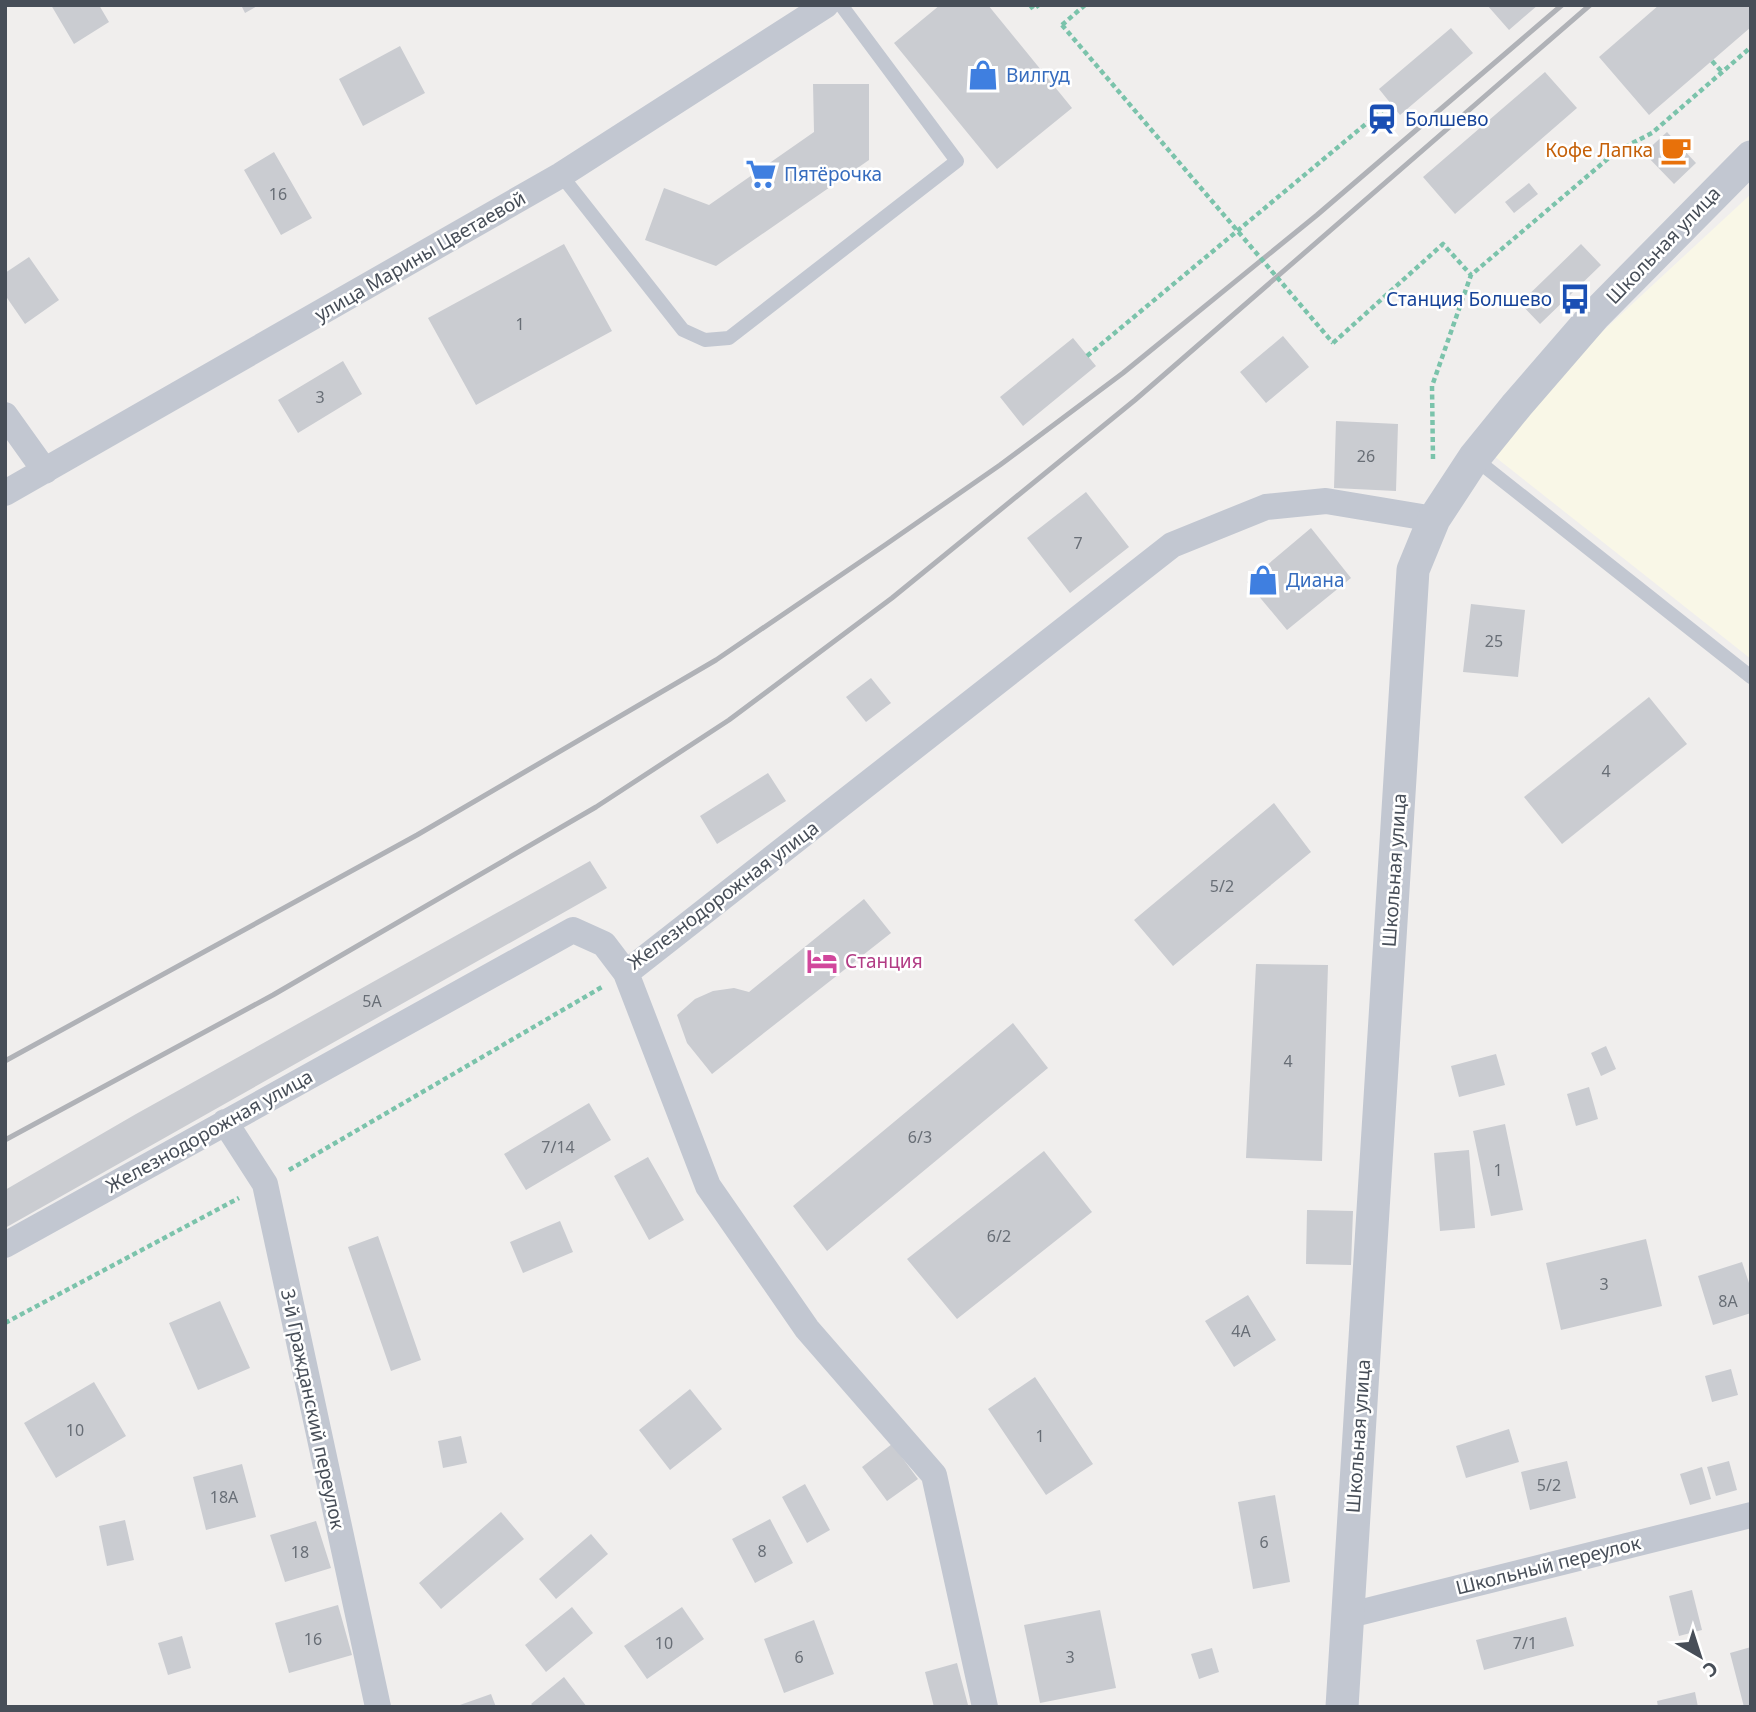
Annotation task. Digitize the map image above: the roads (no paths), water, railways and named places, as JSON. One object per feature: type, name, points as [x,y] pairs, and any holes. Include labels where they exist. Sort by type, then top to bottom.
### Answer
[{"type":"street","name":"улица Марины Цветаевой","points":[[5,493],[561,175],[826,5]]},
{"type":"street","name":"Школьная улица","points":[[1342,1707],[1413,570],[1434,519],[1474,458],[1594,316],[1746,168]]},
{"type":"street","points":[[5,415],[45,471]]},
{"type":"street","name":"Железнодорожная улица","points":[[5,1245],[573,930],[604,944],[626,973],[1171,545],[1266,506],[1326,501],[1434,519]]},
{"type":"street","points":[[626,973],[708,1186],[807,1329],[934,1475],[985,1707]]},
{"type":"street","name":"3-й Гражданский переулок","points":[[225,1122],[265,1184],[378,1707]]},
{"type":"street","name":"Школьный переулок","points":[[1346,1616],[1751,1515]]},
{"type":"lane","points":[[561,175],[683,330],[705,340],[729,338],[957,161],[841,5]]},
{"type":"lane","points":[[1474,458],[1751,677]]},
{"type":"railway","points":[[5,1061],[417,835],[716,660],[1000,465],[1123,373],[1317,215],[1562,5]]},
{"type":"railway","points":[[5,1140],[273,995],[596,807],[729,720],[892,598],[1135,400],[1590,5]]},
{"type":"place","name":"Вилгуд","points":[[983,75]]},
{"type":"place","name":"Болшево","points":[[1382,119]]},
{"type":"place","name":"Кофе Лапка","points":[[1676,150]]},
{"type":"place","name":"Пятёрочка","points":[[761,174]]},
{"type":"place","name":"Станция Болшево","points":[[1575,299]]},
{"type":"place","name":"Диана","points":[[1263,580]]},
{"type":"place","name":"Станция","points":[[822,961]]}]
